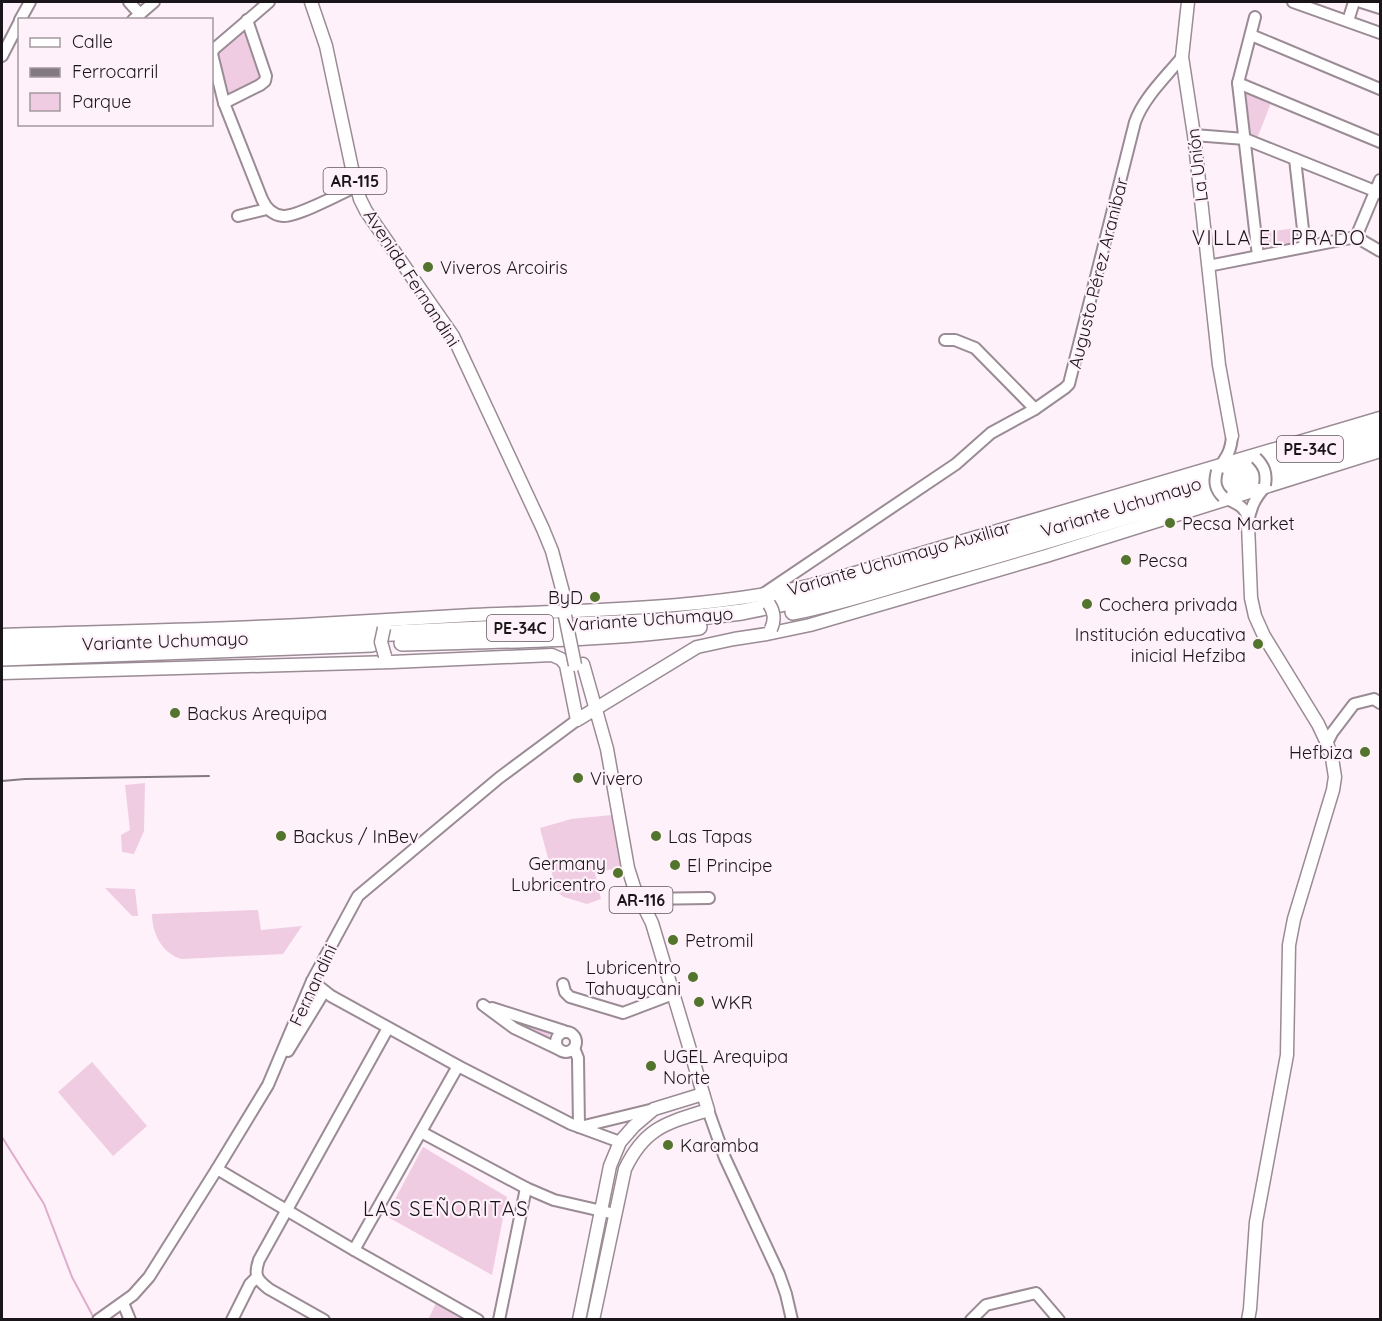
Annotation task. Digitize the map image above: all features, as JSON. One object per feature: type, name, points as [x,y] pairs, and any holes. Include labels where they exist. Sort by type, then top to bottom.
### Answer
[{"type":"highway","name":"Variante Uchumayo","points":[[2,646],[665,621],[742,612],[800,600],[1027,536],[1380,428]]},
{"type":"highway","name":"Variante Uchumayo","points":[[2,658],[592,636],[669,631],[743,622],[827,604],[1024,548],[1380,440]]},
{"type":"main road","name":"Avenida Fernandini","points":[[311,2],[326,46],[360,199],[453,336],[543,529],[554,559],[568,614]]},
{"type":"main road","name":"La Unión","points":[[1188,2],[1182,57],[1194,135],[1220,365],[1232,436]]},
{"type":"main road","name":"Variante Uchumayo Auxiliar","points":[[766,599],[1219,468],[1380,418]]},
{"type":"main road","points":[[769,632],[810,625],[1046,556],[1224,498],[1380,451]]},
{"type":"main road","points":[[1248,524],[1251,598],[1255,615],[1264,636],[1318,724],[1332,758],[1335,777],[1294,919],[1289,945],[1287,1055],[1256,1222],[1248,1320]]},
{"type":"main road","name":"Variante Uchumayo","points":[[2,634],[387,624],[568,614],[766,599]]},
{"type":"main road","points":[[766,599],[774,616],[774,623],[769,632]]},
{"type":"main road","name":"AR-116","points":[[568,614],[587,714],[602,729],[633,886],[652,923],[708,1110]]},
{"type":"main road","points":[[387,624],[381,642],[389,659]]},
{"type":"main road","name":"Variante Uchumayo","points":[[2,673],[552,655],[557,656],[566,665],[587,714],[697,647],[769,632]]},
{"type":"main road","points":[[579,1320],[610,1166],[620,1142],[654,1109],[703,1094]]},
{"type":"main road","points":[[593,1320],[625,1169],[633,1153],[662,1125],[708,1110]]},
{"type":"street","points":[[21,18],[30,2]]},
{"type":"street","points":[[129,2],[137,17],[154,2]]},
{"type":"street","points":[[213,49],[269,2]]},
{"type":"street","points":[[1293,2],[1380,33]]},
{"type":"street","points":[[1348,21],[1354,2]]},
{"type":"street","points":[[1361,2],[1380,8]]},
{"type":"street","points":[[1255,17],[1238,82],[1258,256]]},
{"type":"street","points":[[224,103],[260,86],[265,81],[266,76],[247,20]]},
{"type":"street","points":[[2,56],[18,24]]},
{"type":"street","points":[[1251,34],[1380,89]]},
{"type":"street","name":"Augusto Pérez Aranibar","points":[[766,599],[956,464],[991,433],[1035,409],[1065,388],[1072,378],[1135,122],[1145,103],[1182,57]]},
{"type":"street","points":[[213,58],[224,103],[267,208],[274,214],[284,216],[302,211],[357,186]]},
{"type":"street","points":[[1238,82],[1380,142]]},
{"type":"street","points":[[1194,135],[1245,139],[1379,188],[1356,237]]},
{"type":"street","points":[[1295,159],[1305,247]]},
{"type":"street","points":[[238,216],[267,208]]},
{"type":"street","points":[[1208,266],[1356,237],[1380,251]]},
{"type":"street","points":[[945,340],[955,340],[975,348],[1035,409]]},
{"type":"street","points":[[1232,436],[1236,445],[1261,463],[1265,470],[1265,486],[1252,504],[1248,524]]},
{"type":"street","name":"La Unión","points":[[1219,468],[1227,457],[1232,436]]},
{"type":"street","points":[[1219,468],[1215,478],[1218,492],[1224,498],[1242,507],[1247,514],[1248,524]]},
{"type":"street","points":[[1327,743],[1354,704],[1374,699],[1380,703]]},
{"type":"street","name":"Fernandini","points":[[99,1319],[133,1295],[149,1277],[217,1169],[268,1085],[312,981],[358,896],[499,778],[587,714]]},
{"type":"street","points":[[640,898],[648,900],[709,898]]},
{"type":"street","points":[[312,981],[324,992],[458,1066],[571,1124],[620,1142]]},
{"type":"street","points":[[564,984],[565,992],[570,997],[623,1014],[673,994]]},
{"type":"street","points":[[268,1085],[324,992]]},
{"type":"street","points":[[574,1048],[568,1052],[561,1051],[514,1028],[483,1005],[571,1033],[576,1038],[574,1048],[578,1058],[579,1127]]},
{"type":"street","points":[[324,1320],[261,1283],[257,1277],[256,1268],[388,1028]]},
{"type":"street","points":[[558,1049],[555,1040],[564,1031]]},
{"type":"street","points":[[354,1250],[458,1066]]},
{"type":"street","points":[[579,1127],[654,1109]]},
{"type":"street","points":[[708,1110],[725,1158],[778,1274],[786,1294],[792,1320]]},
{"type":"street","points":[[421,1132],[526,1188],[554,1200],[615,1214]]},
{"type":"street","points":[[217,1169],[478,1320]]},
{"type":"street","points":[[499,1320],[526,1188]]},
{"type":"street","points":[[232,1320],[250,1284],[257,1277]]},
{"type":"street","points":[[976,1318],[986,1305],[1036,1293],[1059,1320]]},
{"type":"street","points":[[123,1303],[130,1320]]},
{"type":"green space","points":[[243,30],[248,32],[261,80],[228,96],[214,55]]},
{"type":"green space","points":[[1242,91],[1271,103],[1258,136],[1247,134]]},
{"type":"green space","points":[[1296,228],[1298,243],[1266,249],[1259,233]]},
{"type":"green space","points":[[145,783],[144,831],[134,854],[122,852],[121,835],[130,830],[125,785]]},
{"type":"green space","points":[[612,815],[624,868],[595,873],[601,899],[587,904],[564,897],[557,892],[540,828],[571,819]]},
{"type":"green space","points":[[105,888],[135,889],[138,916],[132,916]]},
{"type":"green space","points":[[258,910],[261,930],[302,926],[283,954],[182,959],[164,948],[156,935],[152,921],[152,914]]},
{"type":"green space","points":[[506,1015],[550,1029],[549,1043],[506,1021]]},
{"type":"green space","points":[[92,1062],[147,1126],[113,1156],[58,1092]]},
{"type":"green space","points":[[423,1147],[507,1197],[492,1275],[386,1216]]},
{"type":"green space","points":[[436,1303],[469,1319],[428,1320]]},
{"type":"waterway","points":[[2,1137],[44,1204],[72,1277],[95,1320]]},
{"type":"railway","points":[[2,781],[209,776]]},
{"type":"place","name":"Viveros Arcoiris","points":[[428,267]]},
{"type":"place","name":"Pecsa Market","points":[[1170,523]]},
{"type":"place","name":"Pecsa","points":[[1126,560]]},
{"type":"place","name":"ByD","points":[[595,597]]},
{"type":"place","name":"Cochera privada","points":[[1087,604]]},
{"type":"place","name":"Institución educativa inicial Hefziba","points":[[1258,644]]},
{"type":"place","name":"Backus Arequipa","points":[[175,713]]},
{"type":"place","name":"Hefbiza","points":[[1365,752]]},
{"type":"place","name":"Vivero","points":[[578,778]]},
{"type":"place","name":"Backus / InBev","points":[[281,836]]},
{"type":"place","name":"Las Tapas","points":[[656,836]]},
{"type":"place","name":"El Principe","points":[[675,865]]},
{"type":"place","name":"Germany Lubricentro","points":[[618,873]]},
{"type":"place","name":"Petromil","points":[[673,940]]},
{"type":"place","name":"Lubricentro Tahuaycani","points":[[693,977]]},
{"type":"place","name":"WKR","points":[[699,1002]]},
{"type":"place","name":"UGEL Arequipa Norte","points":[[651,1066]]},
{"type":"place","name":"Karamba","points":[[668,1145]]},
{"type":"district","name":"VILLA EL PRADO","points":[[1279,237]]},
{"type":"district","name":"LAS SEÑORITAS","points":[[446,1208]]}]
